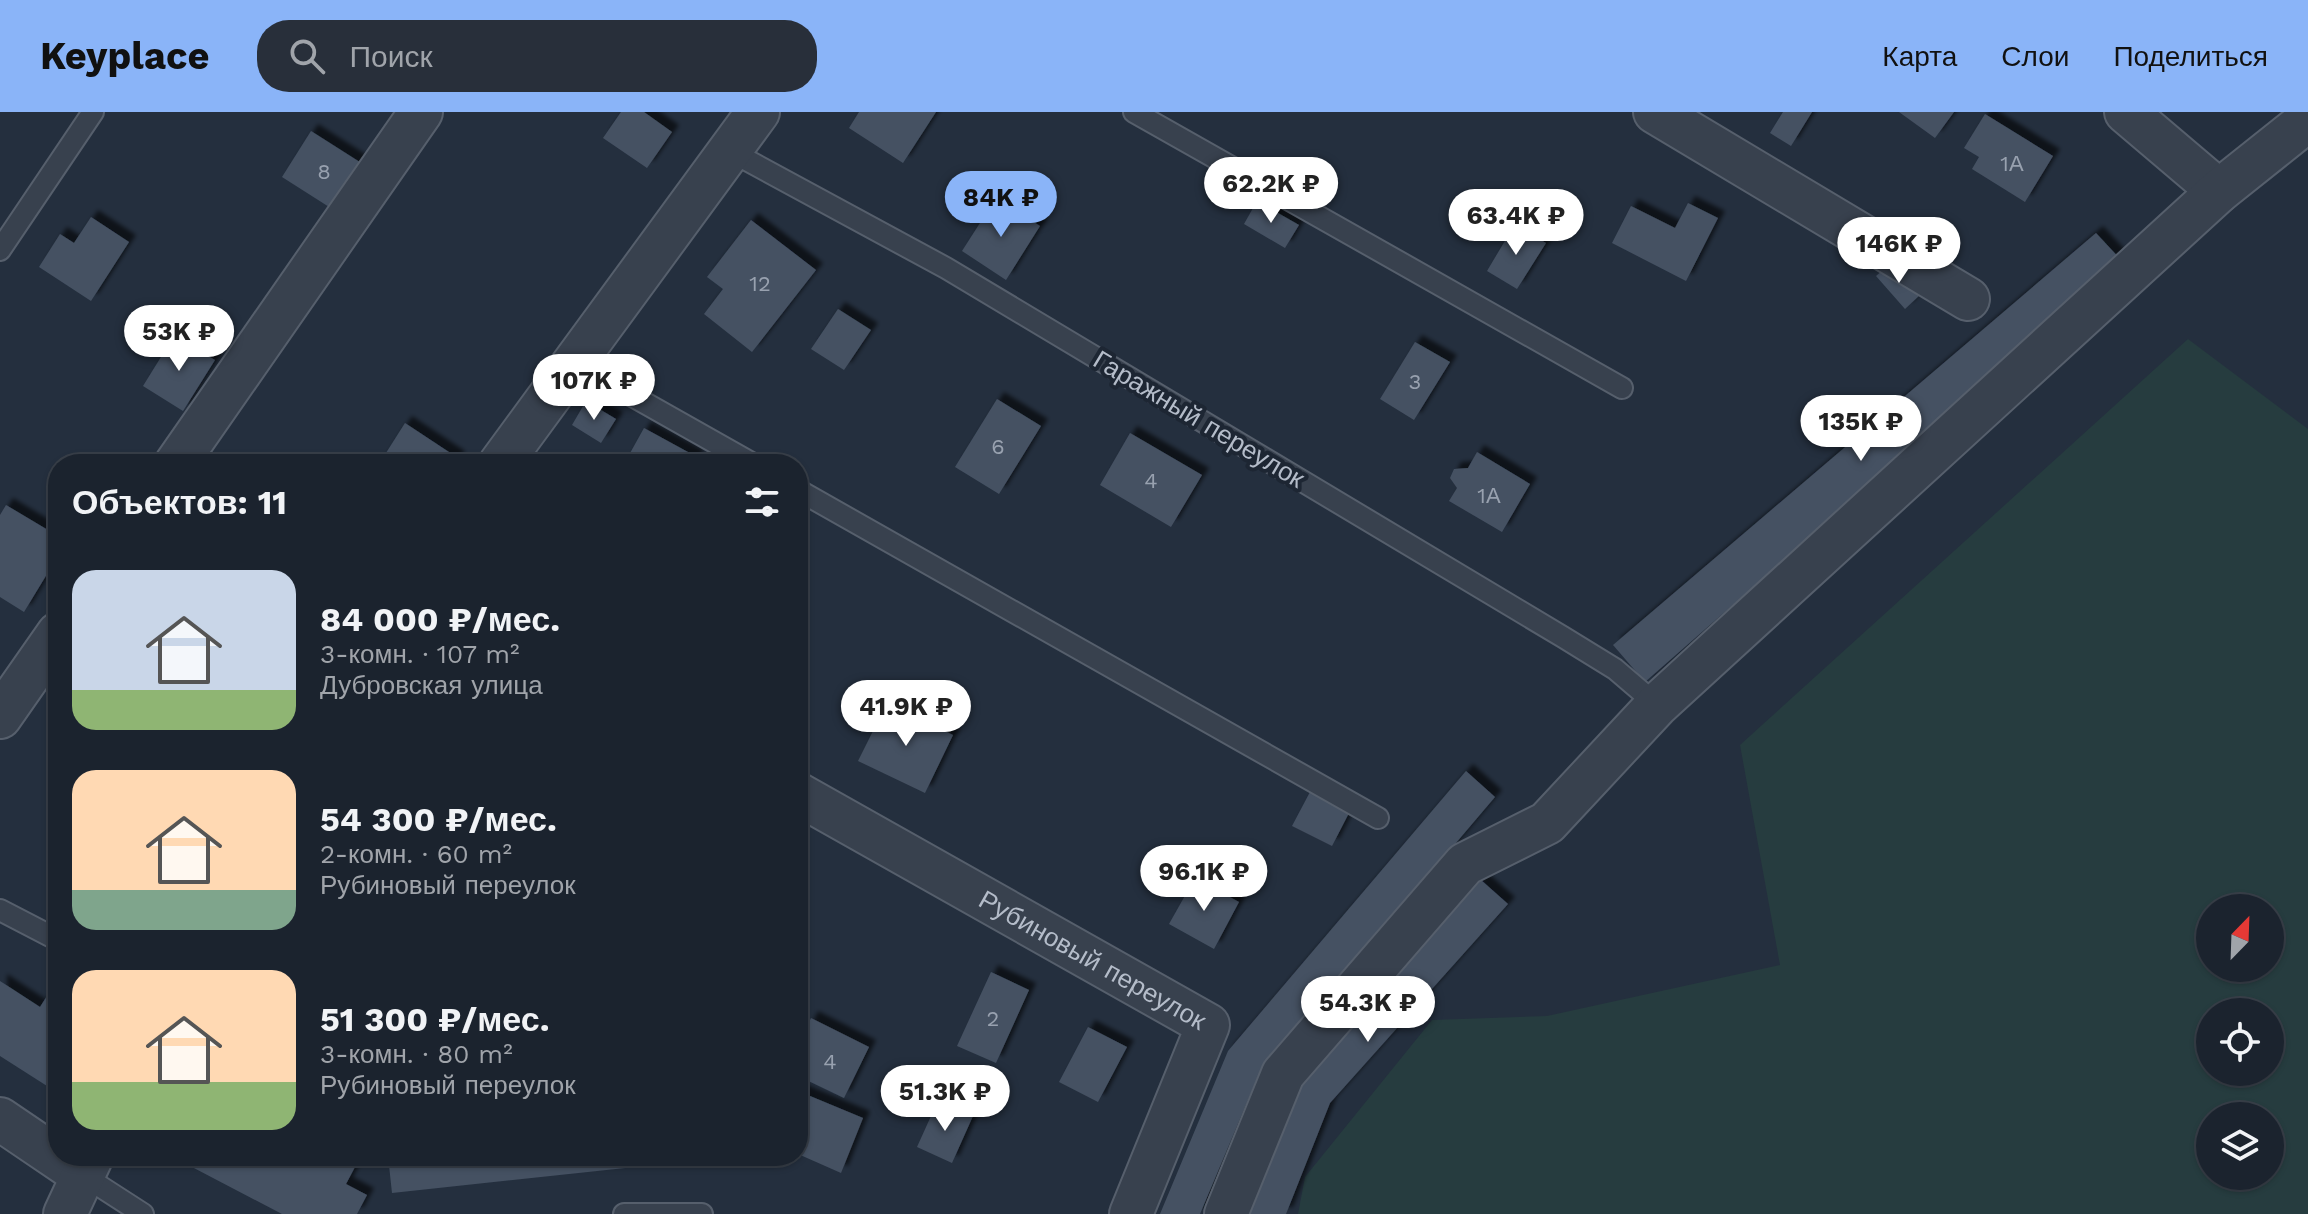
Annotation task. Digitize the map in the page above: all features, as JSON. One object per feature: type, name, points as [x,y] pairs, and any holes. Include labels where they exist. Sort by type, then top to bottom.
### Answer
[{"type":"street","points":[[183,454],[421,112]]},
{"type":"street","points":[[507,454],[758,112]]},
{"type":"street","points":[[1655,112],[1968,299]]},
{"type":"street","points":[[2126,112],[2219,191]]},
{"type":"street","points":[[1226,1214],[1283,1074],[1465,864],[1547,823],[1657,705],[2219,191],[2308,120]]},
{"type":"street","points":[[0,717],[48,648]]},
{"type":"street","name":"Рубиновый переулок","points":[[808,800],[1208,1025],[1131,1214]]},
{"type":"street","points":[[0,1119],[48,1145]]},
{"type":"street","points":[[65,1214],[86,1166]]},
{"type":"lane","points":[[0,250],[93,112]]},
{"type":"lane","points":[[1134,112],[1622,388]]},
{"type":"lane","name":"Гаражный переулок","points":[[730,151],[1015,309],[1615,669],[1657,705]]},
{"type":"lane","points":[[574,363],[735,454]]},
{"type":"lane","points":[[808,496],[1378,818]]},
{"type":"lane","points":[[0,910],[48,935]]},
{"type":"lane","points":[[87,1166],[143,1214]]},
{"type":"lane","points":[[624,1214],[702,1214]]},
{"type":"green space","points":[[2188,339],[2308,429],[2308,1214],[1298,1214],[1305,1177],[1432,1020],[1547,1016],[1780,965],[1740,745]]},
{"type":"building","points":[[621,112],[644,112],[672,132],[647,168],[603,138]]},
{"type":"building","points":[[859,112],[936,112],[903,163],[849,128]]},
{"type":"building","points":[[1783,112],[1812,112],[1791,146],[1770,133]]},
{"type":"building","points":[[1899,112],[1954,112],[1935,138]]},
{"type":"building","points":[[1985,114],[2053,156],[2025,202],[1972,169],[1979,157],[1964,148]]},
{"type":"building","points":[[311,131],[366,166],[337,212],[282,177]]},
{"type":"building","points":[[996,198],[1040,226],[1006,280],[962,251]]},
{"type":"building","points":[[1257,201],[1299,225],[1285,248],[1244,224]]},
{"type":"building","points":[[1688,203],[1718,218],[1686,281],[1612,243],[1631,206],[1675,228]]},
{"type":"building","points":[[91,217],[129,242],[91,301],[39,267],[60,234],[74,243]]},
{"type":"building","points":[[751,220],[816,270],[752,352],[704,314],[723,289],[707,277]]},
{"type":"building","points":[[1515,224],[1546,243],[1517,289],[1487,271]]},
{"type":"building","points":[[2096,233],[2123,262],[1645,682],[1613,645]]},
{"type":"building","points":[[1892,262],[1921,294],[1905,309],[1876,276]]},
{"type":"building","points":[[838,309],[871,330],[844,370],[811,349]]},
{"type":"building","points":[[174,336],[215,360],[183,411],[143,386]]},
{"type":"building","points":[[1415,342],[1450,362],[1414,420],[1380,399]]},
{"type":"building","points":[[997,399],[1041,426],[999,494],[955,467]]},
{"type":"building","points":[[586,401],[616,419],[601,443],[572,425]]},
{"type":"building","points":[[405,423],[452,454],[385,454]]},
{"type":"building","points":[[644,428],[692,454],[630,454]]},
{"type":"building","points":[[1130,433],[1202,475],[1171,527],[1100,485]]},
{"type":"building","points":[[1477,452],[1530,484],[1502,532],[1449,501],[1457,488],[1450,478],[1454,469],[1468,468]]},
{"type":"building","points":[[6,505],[48,530],[48,572],[24,612],[0,597],[0,515]]},
{"type":"building","points":[[887,703],[953,735],[925,793],[858,761]]},
{"type":"building","points":[[1466,771],[1495,797],[1258,1076],[1200,1214],[1160,1214],[1228,1051]]},
{"type":"building","points":[[1310,792],[1349,813],[1332,846],[1292,826]]},
{"type":"building","points":[[1195,878],[1239,902],[1214,949],[1169,924]]},
{"type":"building","points":[[1481,880],[1508,904],[1330,1103],[1286,1214],[1248,1214],[1300,1084]]},
{"type":"building","points":[[991,972],[1029,990],[996,1063],[957,1046]]},
{"type":"building","points":[[0,981],[40,1007],[48,994],[48,1087],[0,1056]]},
{"type":"building","points":[[811,1018],[869,1047],[844,1098],[808,1081],[808,1024]]},
{"type":"building","points":[[1088,1027],[1127,1047],[1098,1102],[1059,1082]]},
{"type":"building","points":[[808,1095],[863,1118],[841,1173],[808,1158]]},
{"type":"building","points":[[944,1103],[973,1116],[952,1163],[917,1147],[931,1116],[938,1118]]},
{"type":"building","points":[[190,1166],[353,1166],[346,1184],[367,1195],[357,1214],[282,1214]]},
{"type":"building","points":[[389,1166],[644,1166],[392,1193]]}]
